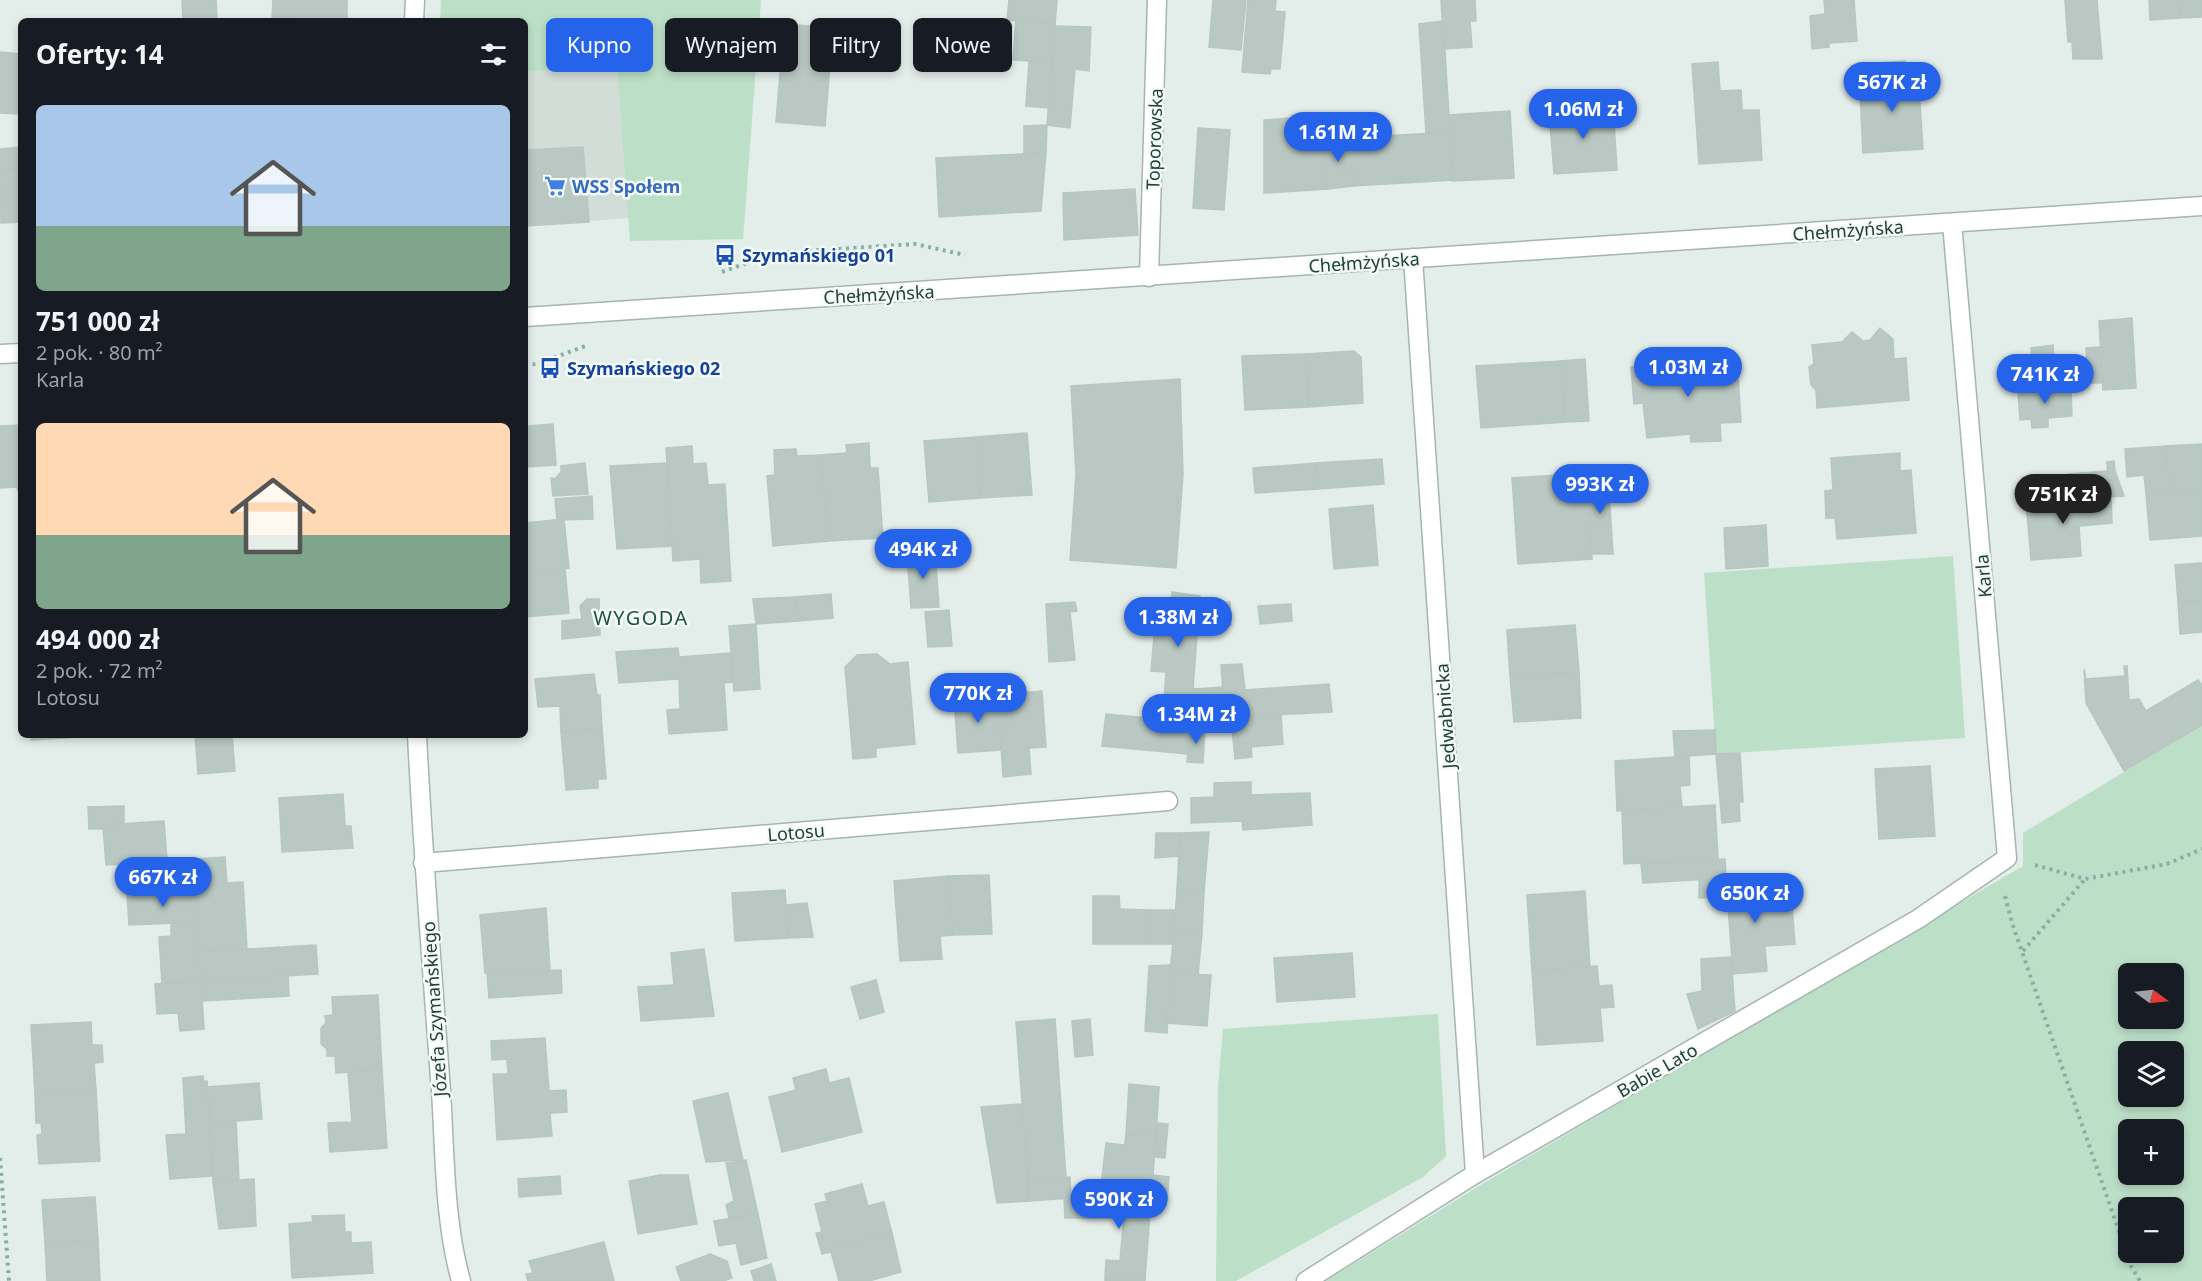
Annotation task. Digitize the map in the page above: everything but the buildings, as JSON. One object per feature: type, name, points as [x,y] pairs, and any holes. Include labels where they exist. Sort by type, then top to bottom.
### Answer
[{"type":"street","points":[[414,18],[416,0]]},
{"type":"street","name":"Toporowska","points":[[1149,277],[1157,0]]},
{"type":"street","name":"Chełmżyńska","points":[[528,317],[2202,206]]},
{"type":"street","name":"Karla","points":[[1952,223],[2007,858]]},
{"type":"street","name":"Jedwabnicka","points":[[1413,258],[1475,1174]]},
{"type":"street","points":[[0,354],[18,353]]},
{"type":"street","name":"Józefa Szymańskiego","points":[[417,738],[423,863],[448,1201],[456,1262],[461,1281]]},
{"type":"street","name":"Lotosu","points":[[423,863],[1168,801]]},
{"type":"street","name":"Babie Lato","points":[[1306,1281],[1475,1174],[1918,919],[2007,858]]},
{"type":"path","points":[[2140,1281],[2131,1266],[2012,923],[2004,893],[2007,858],[2085,879],[2167,864],[2202,849]]},
{"type":"path","points":[[2023,951],[2085,879]]},
{"type":"path","points":[[0,1158],[9,1281]]},
{"type":"shaded area","points":[[528,71],[617,72],[629,218],[528,226]]},
{"type":"green space","points":[[441,0],[761,0],[760,18],[665,18],[665,72],[756,72],[743,239],[630,241],[617,72],[653,72],[653,18],[546,18],[546,71],[528,71],[528,18],[440,18]]},
{"type":"green space","points":[[1953,556],[1965,738],[1716,754],[1704,573]]},
{"type":"green space","points":[[2202,725],[2202,1281],[1326,1281],[1479,1186],[2023,866],[2023,833]]},
{"type":"green space","points":[[1438,1014],[1446,1156],[1423,1177],[1236,1281],[1216,1281],[1218,1088],[1223,1029]]},
{"type":"place","name":"WSS Społem","points":[[555,186]]},
{"type":"place","name":"Szymańskiego 01","points":[[725,255]]},
{"type":"place","name":"Szymańskiego 02","points":[[550,368]]},
{"type":"district","name":"WYGODA","points":[[641,617]]}]
